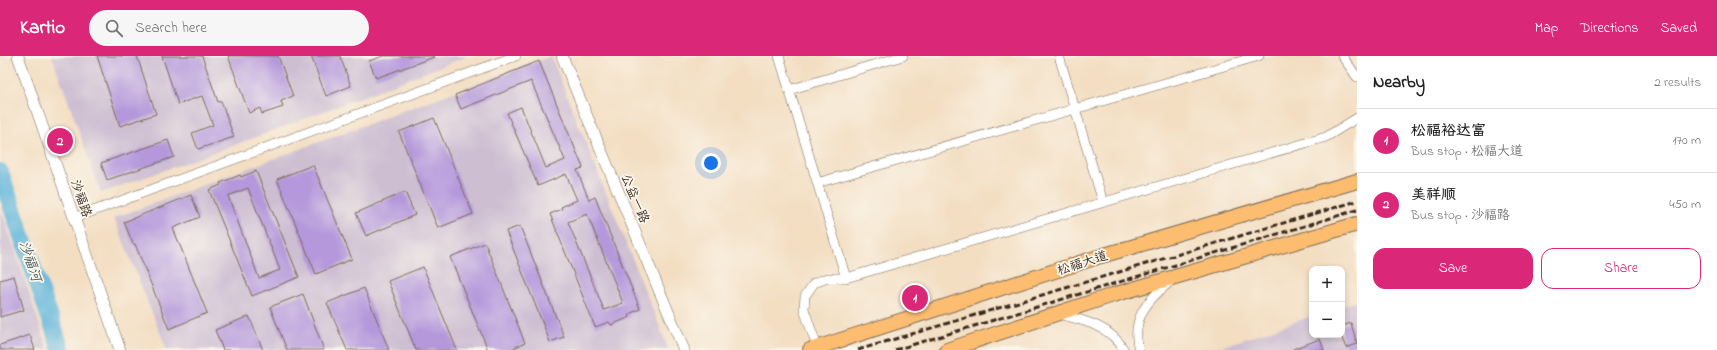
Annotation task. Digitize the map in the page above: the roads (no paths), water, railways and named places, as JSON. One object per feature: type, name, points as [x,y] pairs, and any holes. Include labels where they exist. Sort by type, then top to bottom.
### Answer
[{"type":"main road","name":"松福大道","points":[[815,349],[1101,256],[1357,181]]},
{"type":"main road","points":[[947,350],[1178,276],[1357,224]]},
{"type":"street","name":"沙福路","points":[[18,56],[120,350]]},
{"type":"street","points":[[74,218],[516,56]]},
{"type":"street","name":"公益一路","points":[[562,56],[684,350]]},
{"type":"street","points":[[779,56],[846,278]]},
{"type":"street","points":[[789,90],[903,56]]},
{"type":"street","points":[[1059,56],[1074,109],[1104,202]]},
{"type":"street","points":[[817,183],[1259,56]]},
{"type":"street","points":[[1342,56],[1357,77]]},
{"type":"street","points":[[815,349],[804,309],[805,296],[814,283],[828,278],[846,278],[1326,137],[1357,118]]},
{"type":"street","points":[[1139,350],[1135,332],[1141,314],[1156,293],[1178,276]]},
{"type":"street","points":[[1058,314],[1098,325],[1117,339],[1124,350]]},
{"type":"waterway","name":"沙福河","points":[[0,172],[61,350]]},
{"type":"railway","points":[[858,350],[1357,201]]},
{"type":"railway","points":[[895,350],[1357,210]]},
{"type":"place","name":"美祥顺","points":[[60,141]]},
{"type":"place","name":"松福裕达富","points":[[915,298]]}]
